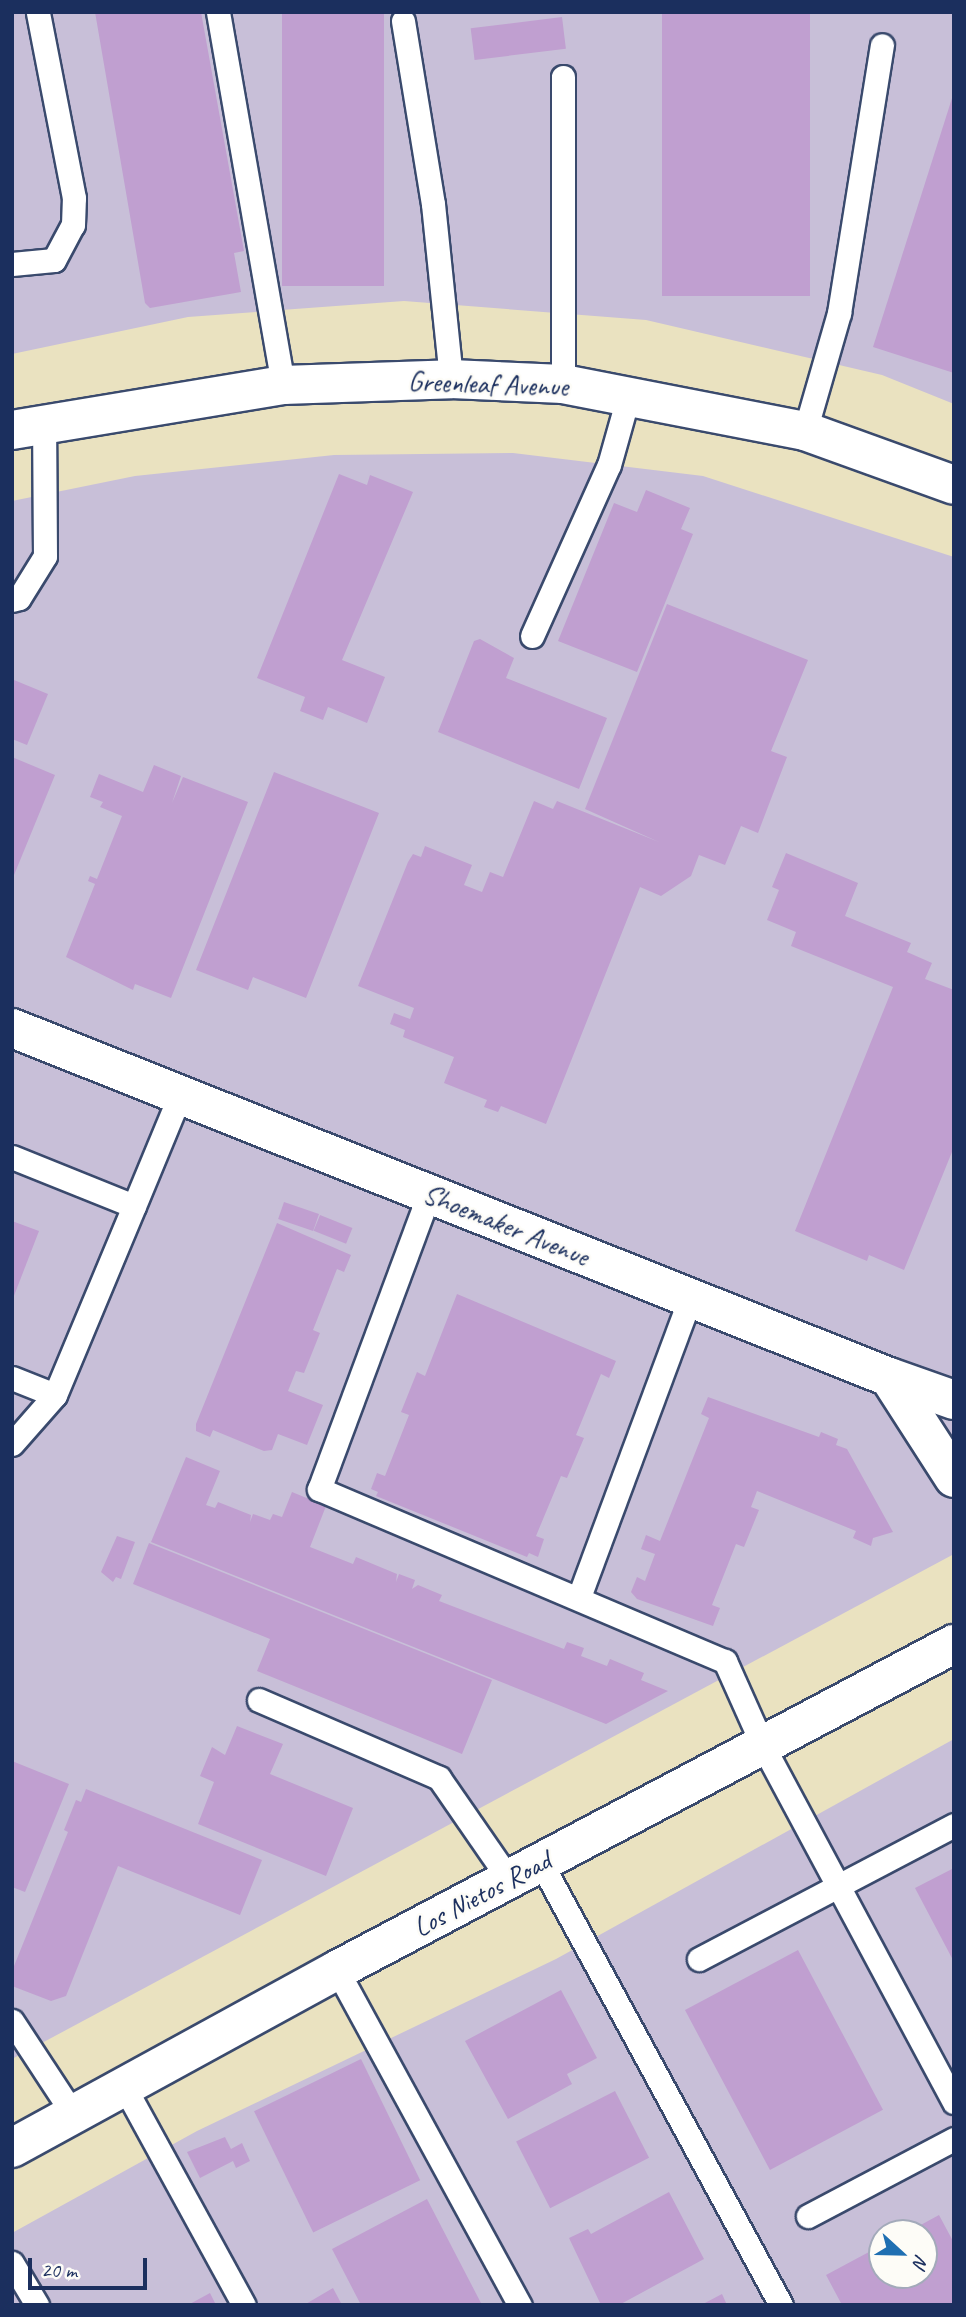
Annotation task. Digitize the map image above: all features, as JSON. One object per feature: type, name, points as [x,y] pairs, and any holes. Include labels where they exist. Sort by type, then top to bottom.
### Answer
[{"type":"main road","name":"Greenleaf Avenue","points":[[28,428],[283,385],[451,379],[563,384],[629,394],[805,431],[954,485]]},
{"type":"main road","name":"Shoemaker Avenue","points":[[12,1028],[889,1377],[954,1400]]},
{"type":"main road","points":[[889,1377],[954,1478]]},
{"type":"main road","name":"Los Nietos Road","points":[[12,2148],[338,1970],[954,1644]]},
{"type":"lane","points":[[12,264],[54,260],[73,225],[74,198],[38,12]]},
{"type":"lane","points":[[219,12],[283,385]]},
{"type":"lane","points":[[403,21],[433,204],[451,379]]},
{"type":"lane","points":[[805,431],[839,313],[883,45]]},
{"type":"lane","points":[[563,77],[563,384]]},
{"type":"lane","points":[[533,635],[609,465],[629,394]]},
{"type":"lane","points":[[12,600],[19,598],[45,556],[28,428]]},
{"type":"lane","points":[[12,1444],[55,1395],[180,1094]]},
{"type":"lane","points":[[12,1157],[134,1206]]},
{"type":"lane","points":[[429,1194],[319,1489],[725,1661],[763,1746],[954,2102]]},
{"type":"lane","points":[[579,1597],[691,1298]]},
{"type":"lane","points":[[12,1378],[55,1395]]},
{"type":"lane","points":[[259,1700],[439,1778],[525,1871],[780,2305]]},
{"type":"lane","points":[[699,1959],[954,1825]]},
{"type":"lane","points":[[338,1970],[520,2305]]},
{"type":"lane","points":[[12,2021],[73,2114]]},
{"type":"lane","points":[[125,2088],[244,2305]]},
{"type":"lane","points":[[808,2216],[954,2139]]},
{"type":"lane","points":[[12,2263],[37,2305]]},
{"type":"shaded area","points":[[12,12],[954,12],[954,404],[882,375],[646,320],[404,301],[188,317],[12,354]]},
{"type":"shaded area","points":[[513,453],[703,476],[954,557],[954,1554],[12,2059],[12,501],[135,476],[334,455]]},
{"type":"shaded area","points":[[954,1739],[954,2305],[12,2305],[12,2233],[197,2131],[556,1959]]},
{"type":"building","points":[[95,12],[201,12],[244,251],[234,253],[241,292],[150,308],[145,303]]},
{"type":"building","points":[[282,12],[384,12],[384,286],[282,286]]},
{"type":"building","points":[[662,12],[810,12],[810,296],[662,296]]},
{"type":"building","points":[[562,17],[566,49],[475,60],[471,28]]},
{"type":"building","points":[[954,95],[954,373],[873,347]]},
{"type":"building","points":[[339,474],[367,485],[370,475],[413,492],[342,660],[385,677],[367,723],[328,707],[323,720],[300,711],[305,697],[257,678]]},
{"type":"building","points":[[646,490],[690,508],[681,529],[693,534],[637,672],[558,641],[614,503],[637,512]]},
{"type":"building","points":[[667,604],[808,660],[771,751],[787,757],[758,833],[741,826],[725,865],[699,855],[691,876],[661,896],[640,887],[546,1124],[501,1106],[498,1112],[484,1107],[487,1100],[444,1083],[454,1057],[403,1037],[405,1030],[390,1024],[394,1013],[410,1019],[414,1008],[358,986],[408,862],[413,854],[421,857],[425,846],[472,865],[464,885],[482,892],[490,872],[503,877],[534,801],[553,809],[557,801],[659,842],[585,809]]},
{"type":"building","points":[[480,639],[514,658],[506,678],[607,718],[579,789],[438,732],[474,641]]},
{"type":"building","points":[[14,680],[48,694],[27,745],[12,739]]},
{"type":"building","points":[[12,757],[55,775],[12,880]]},
{"type":"building","points":[[154,765],[181,776],[172,803],[183,777],[248,802],[171,998],[135,984],[133,990],[66,957],[95,884],[88,881],[90,876],[97,879],[122,816],[100,807],[103,802],[90,797],[99,774],[143,792]]},
{"type":"building","points":[[274,772],[379,813],[306,998],[253,977],[248,990],[196,970]]},
{"type":"building","points":[[786,853],[858,883],[845,916],[911,943],[907,952],[932,963],[925,979],[954,990],[954,1147],[904,1270],[869,1255],[867,1261],[795,1231],[893,987],[791,946],[796,932],[767,920],[779,890],[772,887]]},
{"type":"building","points":[[284,1202],[319,1214],[313,1231],[278,1219]]},
{"type":"building","points":[[320,1215],[352,1228],[346,1244],[314,1231]]},
{"type":"building","points":[[12,1221],[39,1231],[12,1301]]},
{"type":"building","points":[[277,1223],[351,1255],[344,1272],[337,1269],[313,1330],[320,1333],[304,1373],[296,1371],[288,1391],[323,1405],[307,1445],[278,1434],[272,1450],[264,1451],[213,1430],[210,1437],[196,1431],[196,1424]]},
{"type":"building","points":[[457,1294],[616,1361],[609,1378],[601,1374],[576,1435],[584,1438],[567,1478],[561,1476],[536,1536],[544,1539],[538,1557],[529,1553],[527,1557],[376,1496],[378,1492],[371,1489],[377,1473],[385,1476],[409,1415],[401,1412],[417,1372],[425,1376]]},
{"type":"building","points":[[708,1397],[819,1437],[821,1432],[838,1439],[836,1445],[847,1449],[893,1532],[873,1538],[871,1546],[853,1538],[856,1531],[757,1491],[751,1507],[759,1510],[744,1547],[736,1544],[712,1605],[720,1608],[713,1626],[637,1599],[631,1592],[637,1577],[645,1581],[655,1554],[641,1549],[646,1535],[660,1541],[709,1418],[701,1414]]},
{"type":"building","points":[[186,1457],[220,1471],[206,1505],[215,1508],[218,1502],[251,1515],[250,1522],[253,1514],[270,1520],[273,1514],[282,1517],[292,1492],[326,1506],[310,1547],[353,1564],[356,1557],[397,1574],[396,1582],[399,1574],[415,1580],[412,1589],[418,1585],[442,1595],[439,1601],[564,1649],[567,1642],[584,1648],[581,1656],[607,1666],[610,1659],[644,1673],[641,1680],[668,1691],[606,1724],[151,1542]]},
{"type":"building","points":[[117,1536],[135,1542],[121,1579],[116,1577],[113,1582],[101,1572]]},
{"type":"building","points":[[149,1543],[492,1680],[462,1754],[257,1671],[270,1639],[133,1584]]},
{"type":"building","points":[[237,1726],[283,1744],[270,1774],[353,1808],[326,1876],[198,1824],[214,1782],[200,1776],[212,1747],[225,1755]]},
{"type":"building","points":[[12,1761],[69,1784],[25,1892],[12,1887]]},
{"type":"building","points":[[86,1789],[262,1860],[240,1915],[118,1866],[66,1996],[51,2001],[12,1986],[12,1971],[68,1832],[64,1830],[76,1800],[81,1802]]},
{"type":"building","points":[[954,1868],[954,1962],[915,1888]]},
{"type":"building","points":[[798,1950],[883,2110],[770,2170],[685,2010]]},
{"type":"building","points":[[561,1990],[597,2058],[567,2074],[572,2084],[508,2119],[465,2041]]},
{"type":"building","points":[[361,2059],[420,2180],[313,2233],[254,2111]]},
{"type":"building","points":[[615,2091],[649,2158],[550,2208],[516,2141]]},
{"type":"building","points":[[225,2137],[231,2149],[242,2143],[250,2161],[236,2168],[233,2161],[200,2178],[187,2152]]},
{"type":"building","points":[[669,2192],[704,2259],[619,2305],[601,2305],[569,2238],[588,2229],[591,2234]]},
{"type":"building","points":[[427,2199],[482,2305],[361,2305],[332,2249]]},
{"type":"building","points":[[939,2215],[954,2243],[954,2305],[842,2305],[826,2275],[868,2252],[868,2289],[938,2289],[938,2219],[932,2219]]},
{"type":"building","points":[[333,2288],[342,2305],[304,2305]]},
{"type":"building","points":[[210,2293],[216,2305],[188,2305]]},
{"type":"building","points":[[722,2294],[727,2305],[701,2305]]}]
